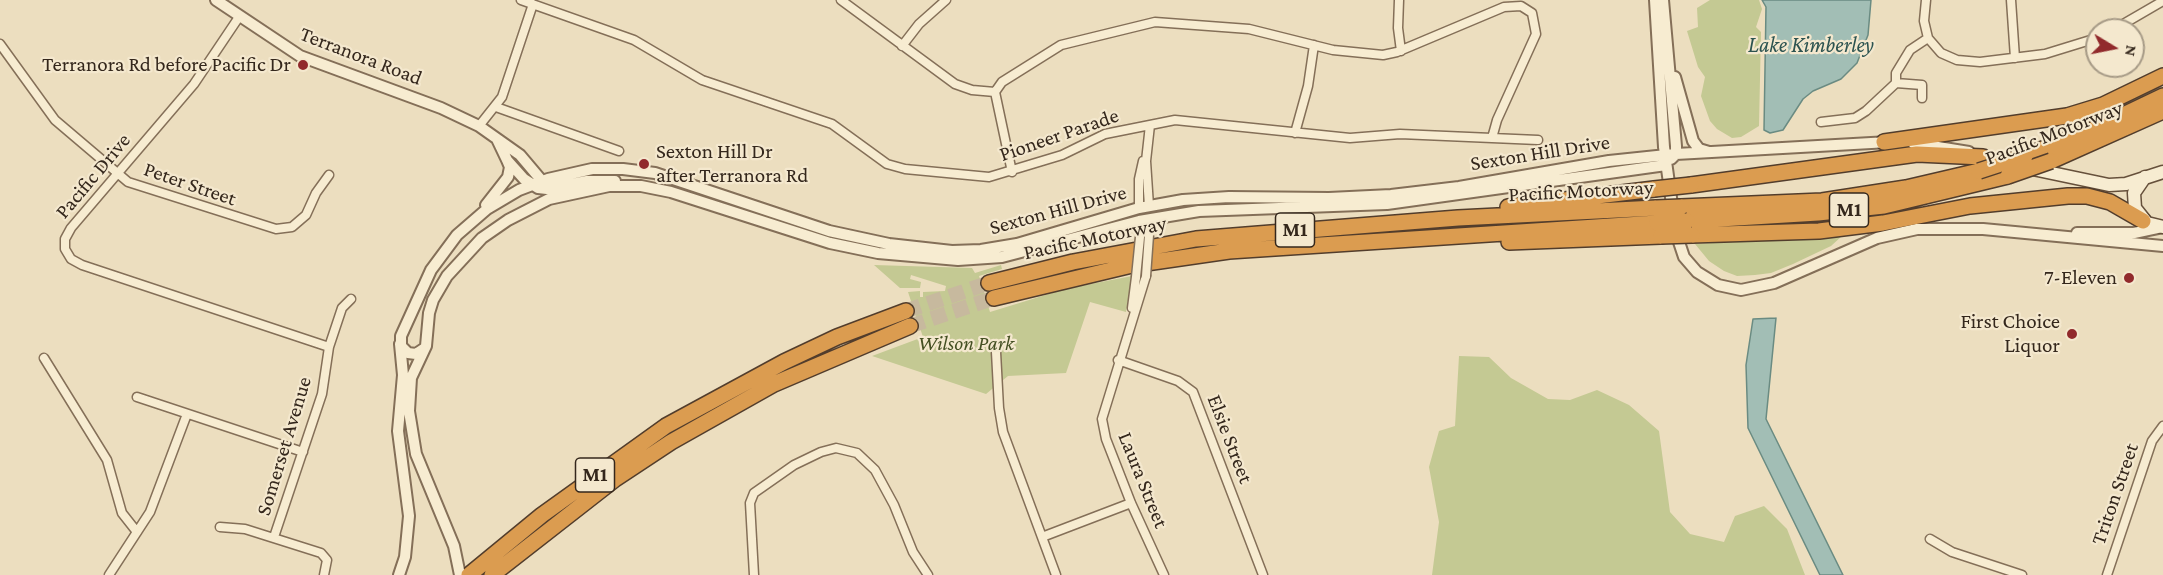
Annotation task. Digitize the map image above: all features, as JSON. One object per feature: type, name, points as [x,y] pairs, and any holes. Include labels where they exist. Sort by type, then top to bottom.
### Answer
[{"type":"highway","points":[[1884,142],[2067,116],[2103,105],[2163,76]]},
{"type":"highway","name":"Pacific Motorway","points":[[1687,221],[1906,188],[1981,164],[2025,156],[2092,130],[2163,96]]},
{"type":"highway","name":"Pacific Motorway","points":[[1658,223],[1458,218],[1196,240],[1073,262],[991,291],[1173,258],[1230,251],[1372,239],[1658,223],[1818,213],[1884,206],[2008,176],[2051,161],[2163,111]]},
{"type":"highway","points":[[1458,218],[1513,206],[1691,185],[1917,154],[1981,164]]},
{"type":"highway","points":[[1658,223],[1687,221],[1819,231],[1883,223],[1970,206],[2068,196],[2087,196],[2110,202],[2143,221]]},
{"type":"highway","name":"M1","points":[[469,575],[605,467],[666,426],[836,355],[908,318]]},
{"type":"highway","name":"M1","points":[[492,575],[615,479],[735,396]]},
{"type":"main road","points":[[1981,164],[2104,185],[2122,185],[2163,172]]},
{"type":"main road","points":[[2149,175],[2137,185],[2133,196],[2136,212],[2143,221],[2163,227]]},
{"type":"street","name":"Terranora Road","points":[[216,0],[300,56],[441,108],[480,126],[520,155],[537,185]]},
{"type":"street","name":"Pioneer Parade","points":[[521,0],[634,40],[702,80],[832,124],[894,167],[981,178],[1012,172],[1062,155],[1105,134],[1175,120],[1353,138],[1400,134],[1538,140]]},
{"type":"street","points":[[841,0],[955,84],[972,90],[995,93]]},
{"type":"street","points":[[902,46],[934,8],[946,0]]},
{"type":"street","points":[[1399,0],[1398,28],[1401,51]]},
{"type":"street","points":[[1655,0],[1665,160],[1677,239],[1684,257],[1703,277],[1734,289],[1774,284],[1867,242],[1898,231],[1942,228],[2052,234],[2134,233],[2163,227]]},
{"type":"street","points":[[1663,0],[1676,154]]},
{"type":"street","points":[[1926,0],[1924,21],[1929,38],[1941,53],[1958,60],[1966,62],[2045,54],[2085,42]]},
{"type":"street","points":[[2011,0],[2014,58]]},
{"type":"street","points":[[2134,18],[2163,1]]},
{"type":"street","points":[[480,126],[496,107],[533,4]]},
{"type":"street","points":[[1012,172],[995,93],[1002,82],[1061,45],[1155,22],[1249,28],[1338,51],[1379,55],[1401,51],[1504,7],[1521,6],[1532,13],[1536,34],[1497,120],[1492,138]]},
{"type":"street","name":"Pacific Drive","points":[[239,17],[194,84],[67,234],[64,249],[71,259],[329,347]]},
{"type":"street","points":[[1821,122],[1855,118],[1866,111],[1896,83],[1896,73],[1902,61],[1916,45],[1929,38]]},
{"type":"street","name":"Peter Street","points":[[0,44],[55,120],[117,175],[133,184],[276,229],[292,227],[306,215],[316,193],[329,176]]},
{"type":"street","points":[[1295,133],[1308,86],[1314,45]]},
{"type":"street","points":[[1670,66],[1694,143],[1702,150],[1713,152]]},
{"type":"street","points":[[1896,83],[1922,85],[1922,98]]},
{"type":"street","points":[[496,107],[619,151]]},
{"type":"street","points":[[1144,236],[1144,207],[1139,179],[1147,152],[1150,125]]},
{"type":"street","name":"Terranora Road","points":[[496,139],[507,160],[537,185]]},
{"type":"street","points":[[1665,160],[1676,154],[1884,142],[1933,144],[1981,164]]},
{"type":"street","points":[[470,222],[504,185],[510,172],[507,160]]},
{"type":"street","name":"Sexton Hill Drive","points":[[399,575],[405,557],[410,516],[398,431],[403,375],[401,338],[431,270],[442,253],[470,222],[507,196],[537,185],[592,170],[623,169],[656,173],[829,231],[940,251],[981,250],[1017,244],[1144,207],[1203,198],[1329,198],[1403,194],[1555,169],[1665,160]]},
{"type":"street","name":"Sexton Hill Drive","points":[[460,575],[454,546],[421,471],[411,430],[409,411],[411,378],[426,344],[429,313],[447,276],[482,238],[526,210],[565,195],[629,185],[671,192],[830,243],[928,259],[958,260],[1002,257],[1144,221],[1234,207],[1354,206],[1424,200],[1665,160]]},
{"type":"street","points":[[526,210],[537,185],[596,180],[629,185]]},
{"type":"street","points":[[2052,234],[2101,242],[2163,246]]},
{"type":"street","name":"Laura Street","points":[[1144,236],[1146,276],[1118,360],[1102,419],[1106,439],[1131,503],[1164,575]]},
{"type":"street","name":"Laura Street","points":[[1129,327],[1144,236]]},
{"type":"street","name":"Somerset Avenue","points":[[274,537],[322,394],[329,347],[342,308],[351,299]]},
{"type":"street","points":[[408,328],[416,328],[424,333],[426,344],[418,353],[410,354],[403,350],[401,338],[408,328]]},
{"type":"street","points":[[996,352],[999,408],[1003,432],[1056,575]]},
{"type":"street","points":[[44,358],[107,460],[122,513],[137,532]]},
{"type":"street","name":"Elsie Street","points":[[1118,360],[1178,381],[1193,392],[1263,575]]},
{"type":"street","points":[[137,397],[303,452]]},
{"type":"street","points":[[109,575],[153,506],[188,414]]},
{"type":"street","name":"Triton Street","points":[[2107,575],[2152,441],[2163,426]]},
{"type":"street","points":[[754,575],[750,503],[754,493],[763,484],[821,452],[836,448],[852,451],[870,463],[883,482],[913,552],[928,575]]},
{"type":"street","points":[[1042,537],[1131,503]]},
{"type":"street","points":[[220,526],[245,529],[321,553],[327,565],[324,575]]},
{"type":"street","points":[[1930,538],[1952,552],[2022,575]]},
{"type":"green space","points":[[1710,0],[1759,0],[1762,9],[1756,27],[1761,32],[1759,126],[1741,137],[1732,138],[1717,129],[1710,121],[1701,96],[1705,77],[1698,67],[1687,31],[1698,27],[1697,8]]},
{"type":"green space","points":[[1842,236],[1831,246],[1771,273],[1737,276],[1709,261],[1695,244]]},
{"type":"green space","name":"Wilson Park","points":[[874,265],[972,268],[975,273],[1001,265],[1002,269],[979,276],[990,312],[1065,289],[1132,276],[1126,312],[1090,302],[1066,373],[1008,376],[986,394],[872,356],[923,337],[908,292],[920,291],[920,297],[923,297],[923,292],[945,291],[946,286],[911,275],[910,279],[921,282],[920,288],[900,288]]},
{"type":"green space","points":[[1459,356],[1489,357],[1511,378],[1548,399],[1570,400],[1597,390],[1629,405],[1659,431],[1670,512],[1690,534],[1724,542],[1735,516],[1764,506],[1787,529],[1805,575],[1432,575],[1439,522],[1429,467],[1439,431],[1455,426]]},
{"type":"water","name":"Lake Kimberley","points":[[1762,0],[1871,0],[1868,35],[1857,63],[1841,79],[1813,91],[1803,99],[1783,130],[1770,133],[1764,130],[1766,7]]},
{"type":"water","points":[[1776,318],[1766,419],[1843,575],[1820,575],[1748,428],[1746,365],[1753,319]]},
{"type":"tunnel","points":[[906,311],[989,283]]},
{"type":"tunnel","points":[[910,326],[994,298]]},
{"type":"place","name":"Terranora Rd before Pacific Dr","points":[[303,65]]},
{"type":"place","name":"Sexton Hill Dr after Terranora Rd","points":[[644,164]]},
{"type":"place","name":"7-Eleven","points":[[2129,278]]},
{"type":"place","name":"First Choice Liquor","points":[[2072,334]]}]
